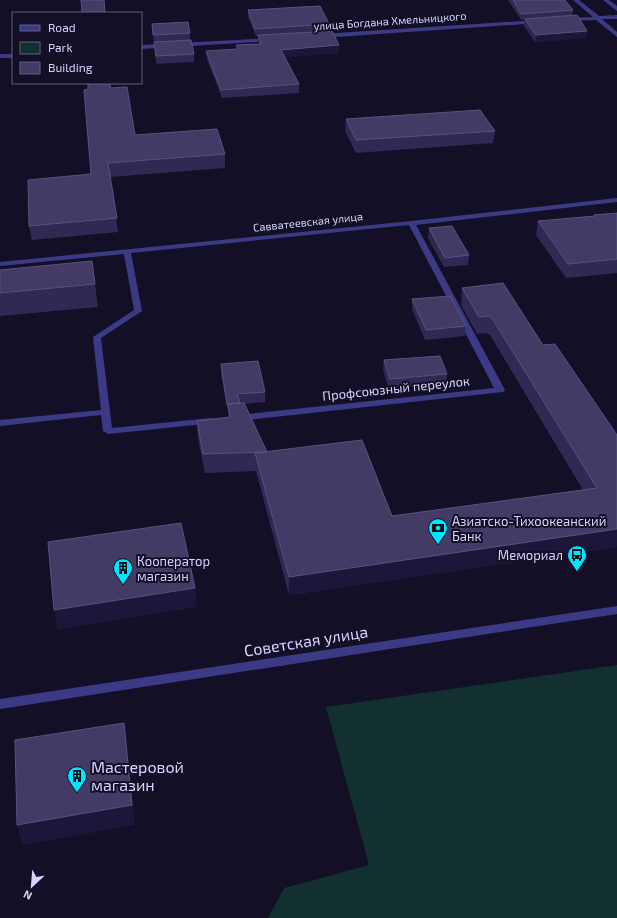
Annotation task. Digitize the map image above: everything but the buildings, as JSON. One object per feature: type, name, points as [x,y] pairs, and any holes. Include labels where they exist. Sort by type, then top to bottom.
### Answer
[{"type":"street","points":[[576,0],[617,35]]},
{"type":"street","points":[[606,0],[617,9]]},
{"type":"street","points":[[558,20],[617,16]]},
{"type":"street","name":"улица Богдана Хмельницкого","points":[[314,36],[542,21]]},
{"type":"street","points":[[142,47],[275,39]]},
{"type":"street","points":[[0,56],[12,56]]},
{"type":"street","name":"Савватеевская улица","points":[[0,264],[411,223],[617,200]]},
{"type":"street","name":"Профсоюзный переулок","points":[[105,412],[108,432],[500,390],[411,223]]},
{"type":"street","points":[[0,423],[105,412],[97,337],[138,311],[127,251]]},
{"type":"street","name":"Советская улица","points":[[0,704],[617,610]]},
{"type":"green space","points":[[617,665],[617,918],[268,918],[284,888],[369,865],[326,707]]},
{"type":"place","name":"Азиатско-Тихоокеанский Банк","points":[[438,545]]},
{"type":"place","name":"Мемориал","points":[[577,572]]},
{"type":"place","name":"Кооператор магазин","points":[[123,585]]},
{"type":"place","name":"Мастеровой магазин","points":[[77,793]]}]
